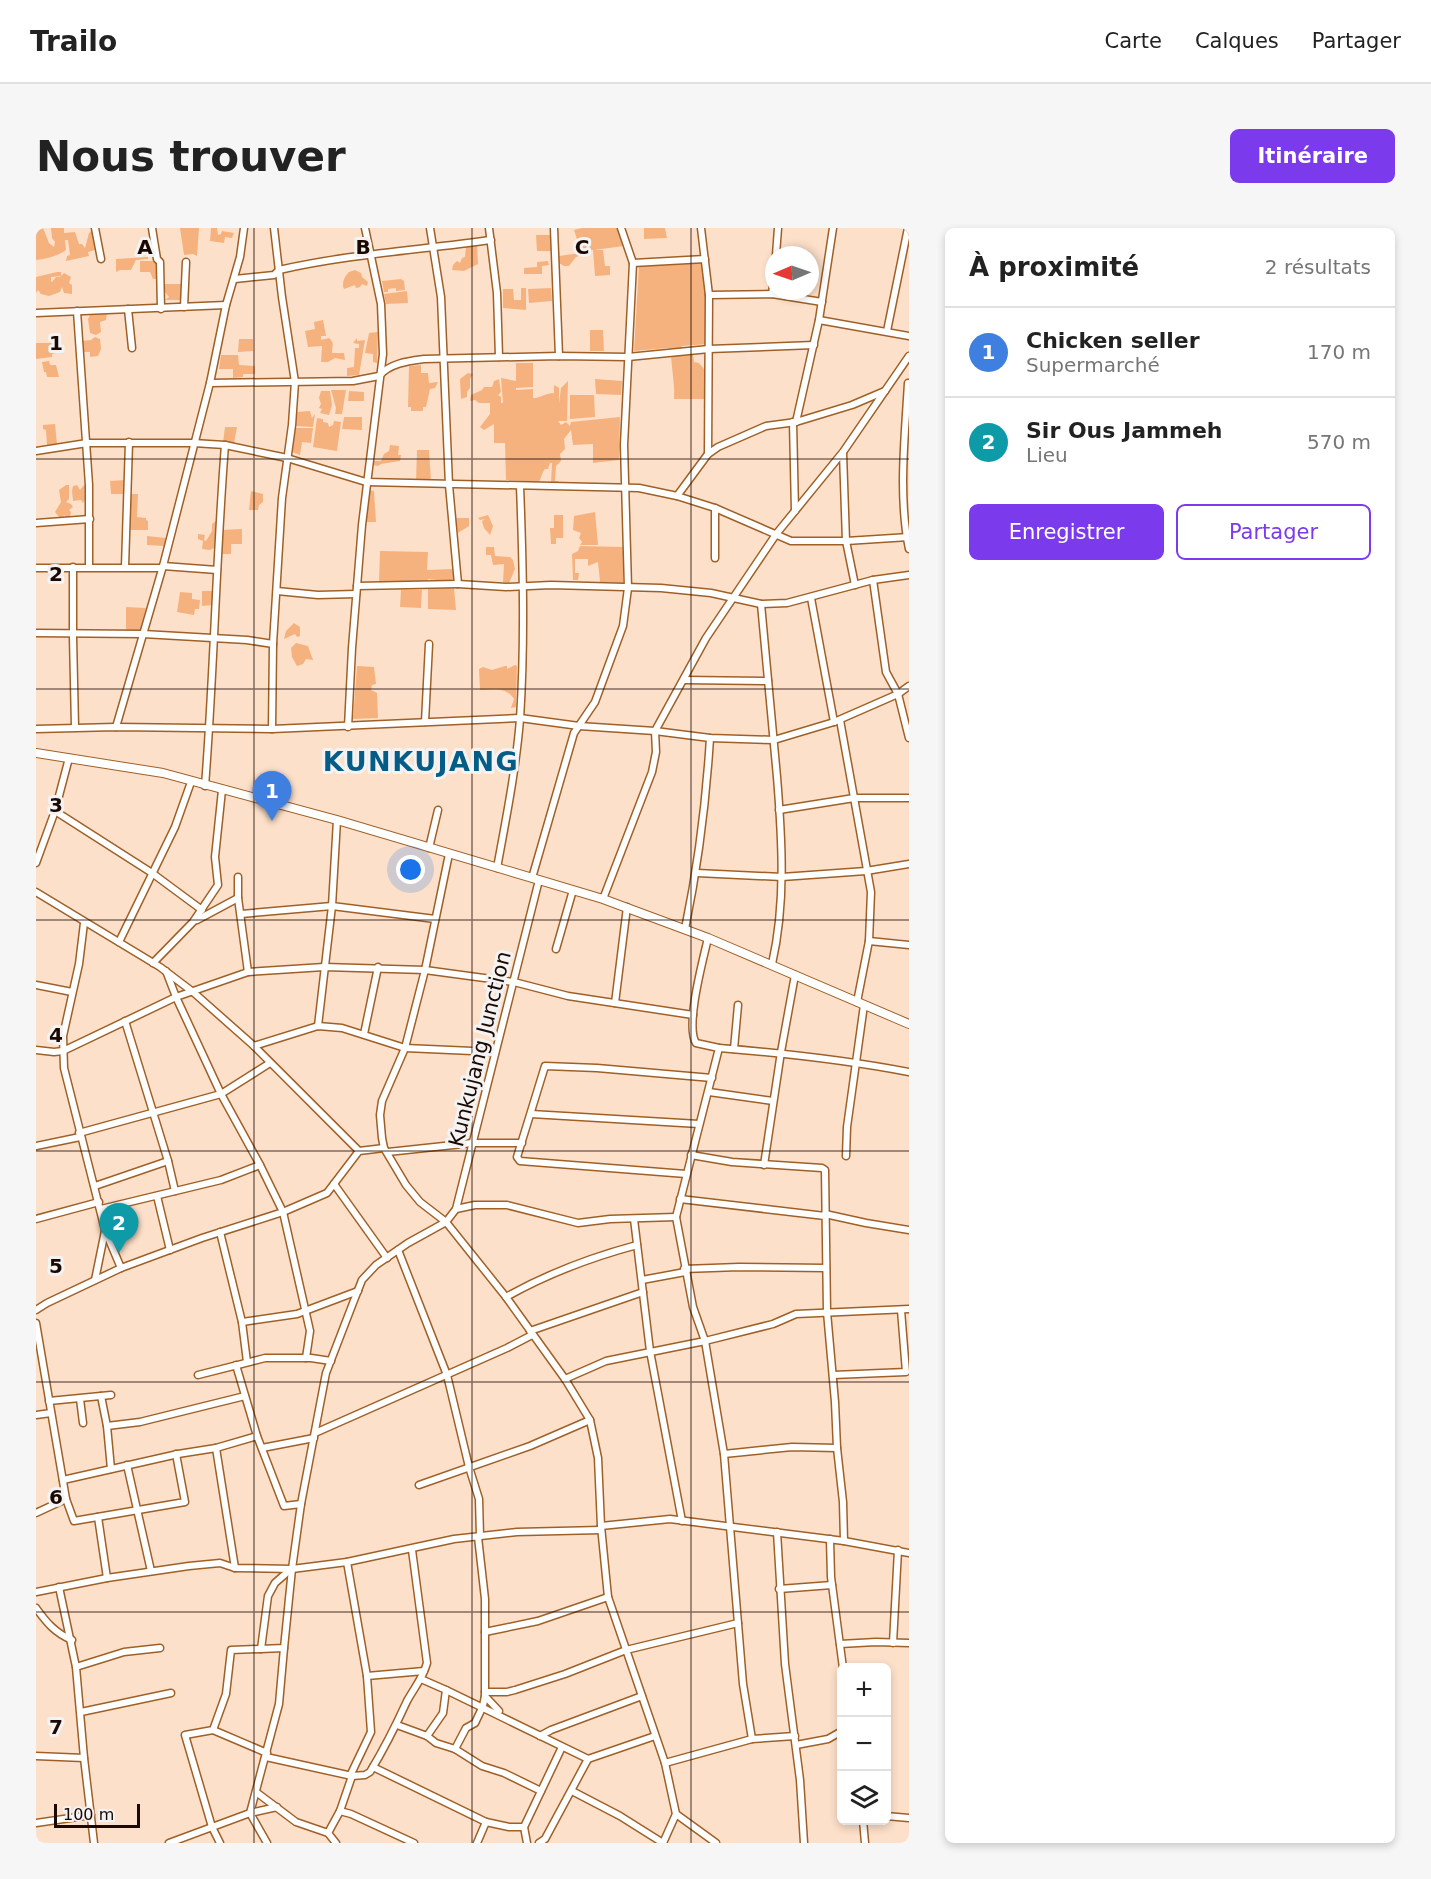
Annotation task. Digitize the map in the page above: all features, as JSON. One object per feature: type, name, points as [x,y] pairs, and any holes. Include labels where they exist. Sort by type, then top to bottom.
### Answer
[{"type":"street","points":[[95,228],[101,259]]},
{"type":"street","points":[[152,228],[157,259],[160,262],[161,309]]},
{"type":"street","points":[[116,727],[162,567],[210,382],[226,305],[235,279],[244,228]]},
{"type":"street","points":[[272,729],[273,644],[282,498],[295,382],[274,228]]},
{"type":"street","points":[[348,727],[366,482],[383,354],[381,304],[365,228]]},
{"type":"street","points":[[430,228],[441,297],[448,485],[458,584]]},
{"type":"street","points":[[489,228],[497,293],[499,357]]},
{"type":"street","points":[[554,228],[559,356]]},
{"type":"street","points":[[621,228],[633,263],[705,259]]},
{"type":"street","points":[[701,228],[708,294],[708,454]]},
{"type":"street","points":[[777,246],[778,228]]},
{"type":"street","points":[[795,512],[795,422],[819,320],[833,228]]},
{"type":"street","points":[[887,331],[908,228]]},
{"type":"street","points":[[235,279],[274,275],[279,270],[338,258],[491,240]]},
{"type":"street","points":[[184,307],[186,262]]},
{"type":"street","name":"Kunkujang Junction","points":[[446,1222],[456,1209],[514,982],[535,879],[574,733],[595,702],[623,626],[628,588],[624,445],[633,263]]},
{"type":"street","points":[[708,294],[765,294]]},
{"type":"street","points":[[810,300],[822,302]]},
{"type":"street","points":[[36,313],[226,305]]},
{"type":"street","points":[[128,309],[132,348]]},
{"type":"street","points":[[77,311],[87,443],[89,567]]},
{"type":"street","points":[[819,320],[909,336]]},
{"type":"street","points":[[210,382],[353,381],[379,376],[384,370],[424,358],[628,357],[709,349],[814,345]]},
{"type":"street","points":[[603,899],[652,772],[656,752],[655,731],[706,638],[777,533],[843,452],[909,356]]},
{"type":"street","points":[[893,381],[909,383],[906,471],[909,549]]},
{"type":"street","points":[[676,496],[708,454],[718,447],[766,426],[795,422],[852,405],[886,391]]},
{"type":"street","points":[[125,567],[129,442]]},
{"type":"street","points":[[36,451],[87,443],[225,445],[287,458],[366,482],[639,488],[715,508],[791,541],[846,541],[908,537]]},
{"type":"street","points":[[205,786],[225,445]]},
{"type":"street","points":[[843,452],[846,541],[855,585]]},
{"type":"street","points":[[497,868],[520,718],[523,587],[520,486]]},
{"type":"street","points":[[714,558],[715,508]]},
{"type":"street","points":[[36,523],[90,519]]},
{"type":"street","points":[[74,567],[75,727]]},
{"type":"street","points":[[36,568],[162,567],[217,570]]},
{"type":"street","points":[[357,586],[458,584],[661,588],[711,593],[761,604],[787,603],[873,580],[909,575]]},
{"type":"street","points":[[873,580],[886,672],[898,694],[909,738]]},
{"type":"street","points":[[277,591],[318,595],[356,594]]},
{"type":"street","points":[[811,598],[854,798],[871,892],[869,941],[846,1156]]},
{"type":"street","points":[[761,604],[774,740],[782,877],[771,964]]},
{"type":"street","points":[[36,633],[143,634],[248,640],[273,644]]},
{"type":"street","points":[[425,722],[429,644]]},
{"type":"street","points":[[684,680],[768,681]]},
{"type":"street","points":[[36,729],[116,727],[272,729],[520,718],[710,738],[774,740],[837,721],[898,694],[909,686]]},
{"type":"street","points":[[685,929],[697,873],[710,738]]},
{"type":"street","points":[[36,753],[148,769],[337,820],[603,899],[708,938],[909,1024]]},
{"type":"street","points":[[36,864],[55,811],[69,758]]},
{"type":"street","points":[[119,942],[176,827],[191,782]]},
{"type":"street","points":[[153,963],[194,922],[218,885],[215,856],[222,790]]},
{"type":"street","points":[[779,810],[854,798],[909,798]]},
{"type":"street","points":[[429,848],[438,810]]},
{"type":"street","points":[[55,811],[152,873],[202,910]]},
{"type":"street","points":[[318,1026],[332,906],[337,820]]},
{"type":"street","points":[[449,854],[405,1048],[382,1101],[380,1115],[386,1150],[406,1185],[420,1202],[446,1222],[506,1297],[565,1379],[590,1420],[598,1458],[601,1528],[608,1598],[665,1762],[676,1814],[715,1843]]},
{"type":"street","points":[[697,873],[782,877],[866,872],[909,864]]},
{"type":"street","points":[[238,877],[238,898],[248,972]]},
{"type":"street","points":[[556,949],[573,890]]},
{"type":"street","points":[[36,892],[166,971],[193,992],[254,1046],[359,1151],[472,1143],[522,1143]]},
{"type":"street","points":[[194,922],[238,898]]},
{"type":"street","points":[[241,914],[332,906],[435,919]]},
{"type":"street","points":[[615,1003],[627,907]]},
{"type":"street","points":[[84,923],[63,1051],[64,1068],[105,1230],[121,1268]]},
{"type":"street","points":[[708,938],[693,1015],[693,1037],[696,1043],[719,1048],[781,1052],[857,1062],[909,1072]]},
{"type":"street","points":[[869,941],[909,945]]},
{"type":"street","points":[[36,1050],[63,1051],[176,997],[248,972],[324,967],[424,970],[514,982],[568,996],[693,1015]]},
{"type":"street","points":[[364,1034],[378,967]]},
{"type":"street","points":[[166,971],[221,1094],[283,1212],[310,1331],[306,1358]]},
{"type":"street","points":[[764,1165],[795,975]]},
{"type":"street","points":[[36,985],[72,992]]},
{"type":"street","points":[[734,1049],[738,1005]]},
{"type":"street","points":[[125,1021],[175,1191]]},
{"type":"street","points":[[254,1046],[318,1026],[342,1028],[405,1048],[495,1052]]},
{"type":"street","points":[[719,1048],[676,1217],[693,1307],[705,1341],[724,1454],[743,1684],[752,1739]]},
{"type":"street","points":[[36,1146],[221,1094],[270,1063]]},
{"type":"street","points":[[686,1174],[520,1161],[517,1157],[545,1066],[712,1078]]},
{"type":"street","points":[[708,1092],[773,1101]]},
{"type":"street","points":[[531,1114],[699,1124]]},
{"type":"street","points":[[36,1310],[121,1268],[283,1212],[327,1192],[359,1151]]},
{"type":"street","points":[[691,1155],[764,1165],[825,1170],[827,1312],[843,1502],[844,1541]]},
{"type":"street","points":[[95,1186],[168,1161]]},
{"type":"street","points":[[36,1219],[100,1205],[158,1196],[221,1180],[260,1165]]},
{"type":"street","points":[[334,1184],[387,1257]]},
{"type":"street","points":[[158,1196],[170,1250]]},
{"type":"street","points":[[680,1199],[825,1215],[909,1230]]},
{"type":"street","points":[[456,1209],[475,1205],[507,1205],[578,1223],[676,1217]]},
{"type":"street","points":[[634,1219],[650,1351],[682,1521]]},
{"type":"street","points":[[267,1843],[250,1813],[279,1704],[292,1569],[301,1504],[326,1373],[362,1281],[376,1265],[387,1257],[446,1222]]},
{"type":"street","points":[[95,1280],[105,1230]]},
{"type":"street","points":[[220,1232],[242,1322],[247,1362]]},
{"type":"street","points":[[506,1297],[558,1271],[608,1252],[638,1245]]},
{"type":"street","points":[[398,1250],[447,1375],[478,1500],[485,1599],[485,1694],[483,1706],[475,1723],[466,1728],[455,1749]]},
{"type":"street","points":[[642,1281],[685,1270],[738,1267],[826,1268]]},
{"type":"street","points":[[242,1322],[304,1311],[358,1291]]},
{"type":"street","points":[[262,1449],[314,1436],[507,1348],[531,1333],[643,1292]]},
{"type":"street","points":[[565,1379],[606,1361],[705,1341],[773,1324],[796,1314],[909,1309]]},
{"type":"street","points":[[833,1375],[906,1372],[901,1310]]},
{"type":"street","points":[[36,1323],[66,1499],[74,1521],[185,1502],[176,1454]]},
{"type":"street","points":[[198,1375],[265,1358],[306,1358],[331,1361]]},
{"type":"street","points":[[236,1365],[257,1436],[284,1506],[301,1504]]},
{"type":"street","points":[[49,1401],[111,1395]]},
{"type":"street","points":[[101,1396],[108,1426],[111,1469]]},
{"type":"street","points":[[108,1426],[140,1422],[245,1396]]},
{"type":"street","points":[[80,1399],[83,1423]]},
{"type":"street","points":[[36,1415],[51,1413]]},
{"type":"street","points":[[419,1485],[530,1446],[590,1420]]},
{"type":"street","points":[[63,1480],[176,1454],[216,1448],[257,1436]]},
{"type":"street","points":[[724,1454],[792,1447],[837,1448]]},
{"type":"street","points":[[216,1448],[235,1568]]},
{"type":"street","points":[[127,1466],[151,1571]]},
{"type":"street","points":[[36,1512],[66,1499]]},
{"type":"street","points":[[98,1517],[107,1578]]},
{"type":"street","points":[[220,1563],[235,1568],[292,1569],[412,1550],[454,1539],[517,1532],[601,1528],[670,1519],[830,1539],[909,1553]]},
{"type":"street","points":[[777,1532],[785,1664],[796,1745],[804,1843]]},
{"type":"street","points":[[830,1539],[832,1585],[842,1663]]},
{"type":"street","points":[[220,1843],[212,1827],[185,1735],[213,1730],[266,1755],[351,1776],[365,1775],[370,1772],[397,1725],[427,1663],[412,1550]]},
{"type":"street","points":[[893,1643],[898,1550]]},
{"type":"street","points":[[36,1592],[151,1571],[220,1563],[233,1556]]},
{"type":"street","points":[[328,1833],[340,1811],[351,1776],[371,1732],[367,1676],[347,1562]]},
{"type":"street","points":[[261,1649],[267,1596],[275,1583],[292,1569]]},
{"type":"street","points":[[779,1589],[832,1585]]},
{"type":"street","points":[[59,1587],[76,1667],[94,1843]]},
{"type":"street","points":[[485,1632],[538,1621],[608,1598]]},
{"type":"street","points":[[36,1608],[52,1628],[72,1640]]},
{"type":"street","points":[[485,1694],[514,1690],[566,1674],[626,1650],[738,1623]]},
{"type":"street","points":[[840,1644],[909,1643]]},
{"type":"street","points":[[76,1667],[124,1652],[160,1648]]},
{"type":"street","points":[[213,1730],[226,1694],[231,1650],[284,1648]]},
{"type":"street","points":[[367,1676],[424,1671]]},
{"type":"street","points":[[421,1679],[483,1706],[588,1759],[655,1736]]},
{"type":"street","points":[[427,1736],[443,1713],[446,1690]]},
{"type":"street","points":[[81,1712],[171,1693]]},
{"type":"street","points":[[485,1694],[493,1707],[510,1720]]},
{"type":"street","points":[[540,1736],[642,1696]]},
{"type":"street","points":[[397,1725],[427,1736],[436,1743],[455,1749],[482,1766],[504,1773],[541,1791]]},
{"type":"street","points":[[796,1745],[828,1739],[837,1734]]},
{"type":"street","points":[[665,1762],[752,1739],[795,1736]]},
{"type":"street","points":[[527,1843],[524,1827],[562,1747]]},
{"type":"street","points":[[36,1756],[84,1758]]},
{"type":"street","points":[[539,1843],[545,1839],[588,1759]]},
{"type":"street","points":[[373,1767],[486,1822],[509,1827],[524,1827]]},
{"type":"street","points":[[572,1791],[620,1816],[663,1843],[670,1822],[676,1814]]},
{"type":"street","points":[[256,1792],[296,1822],[328,1833],[336,1843]]},
{"type":"street","points":[[171,1843],[250,1813],[277,1807]]},
{"type":"street","points":[[340,1811],[414,1843]]},
{"type":"street","points":[[36,1823],[91,1815]]},
{"type":"street","points":[[891,1816],[909,1818]]},
{"type":"street","points":[[477,1843],[486,1822]]},
{"type":"street","points":[[863,1825],[865,1843]]},
{"type":"shaded area","points":[[36,228],[43,228],[49,243],[54,247],[51,228],[64,228],[64,233],[75,232],[79,244],[85,248],[92,230],[95,250],[88,252],[89,256],[66,261],[67,256],[70,255],[68,240],[65,240],[66,250],[52,257],[36,260]]},
{"type":"shaded area","points":[[180,228],[199,228],[197,256],[184,255]]},
{"type":"shaded area","points":[[211,228],[217,228],[218,235],[222,231],[234,233],[232,238],[225,237],[224,243],[210,241]]},
{"type":"shaded area","points":[[618,228],[624,246],[594,250],[603,250],[605,266],[610,266],[610,275],[595,276],[593,250],[581,252],[574,230]]},
{"type":"shaded area","points":[[644,228],[665,228],[667,238],[644,239]]},
{"type":"shaded area","points":[[536,235],[551,235],[551,251],[537,251]]},
{"type":"shaded area","points":[[477,244],[478,264],[464,271],[452,270],[457,261],[460,263],[465,257],[466,246]]},
{"type":"shaded area","points":[[580,253],[569,266],[559,263],[559,256]]},
{"type":"shaded area","points":[[148,257],[148,259],[136,260],[131,270],[116,272],[116,259]]},
{"type":"shaded area","points":[[140,261],[157,261],[158,279],[153,279],[150,272],[140,272]]},
{"type":"shaded area","points":[[548,261],[549,265],[542,266],[542,274],[524,274],[524,268],[537,267],[537,262]]},
{"type":"shaded area","points":[[702,261],[707,344],[682,346],[681,349],[676,350],[668,348],[634,351],[639,265]]},
{"type":"shaded area","points":[[355,270],[361,273],[368,282],[367,286],[362,284],[360,287],[356,288],[355,285],[344,289],[345,278],[349,272]]},
{"type":"shaded area","points":[[61,272],[61,276],[64,273],[71,277],[69,283],[72,285],[72,294],[64,293],[62,287],[60,292],[49,296],[41,294],[38,290],[36,293],[36,277]]},
{"type":"shaded area","points":[[401,279],[404,281],[405,290],[396,291],[396,288],[384,292],[382,281]]},
{"type":"shaded area","points":[[165,284],[182,284],[181,300],[165,300],[169,297],[164,291]]},
{"type":"shaded area","points":[[521,288],[526,288],[526,310],[503,308],[503,289],[513,289],[514,300],[521,300]]},
{"type":"shaded area","points":[[551,288],[552,301],[529,303],[528,289]]},
{"type":"shaded area","points":[[407,291],[408,303],[386,304],[384,294]]},
{"type":"shaded area","points":[[91,313],[107,313],[106,320],[100,322],[101,332],[96,335],[90,333],[88,319]]},
{"type":"shaded area","points":[[323,320],[326,336],[321,336],[321,340],[329,338],[333,343],[332,353],[344,353],[345,360],[335,358],[328,362],[321,362],[322,346],[308,347],[305,331],[315,329],[314,322]]},
{"type":"shaded area","points":[[590,330],[603,330],[604,351],[590,351]]},
{"type":"shaded area","points":[[378,332],[377,363],[373,362],[373,354],[365,353],[369,333]]},
{"type":"shaded area","points":[[95,337],[100,339],[101,349],[98,356],[90,357],[90,352],[83,352],[81,348],[82,341]]},
{"type":"shaded area","points":[[357,338],[357,341],[365,340],[359,375],[347,376],[347,368],[354,367],[355,348],[359,348],[359,344],[353,343]]},
{"type":"shaded area","points":[[239,339],[253,339],[253,351],[238,352]]},
{"type":"shaded area","points":[[36,343],[55,343],[56,353],[52,354],[52,357],[36,359]]},
{"type":"shaded area","points":[[221,355],[238,355],[239,365],[255,366],[255,374],[243,374],[243,377],[233,378],[233,369],[219,369]]},
{"type":"shaded area","points":[[693,355],[694,362],[699,363],[704,369],[705,399],[674,399],[671,356]]},
{"type":"shaded area","points":[[49,361],[50,365],[56,365],[59,377],[47,377],[42,362]]},
{"type":"shaded area","points":[[516,363],[533,363],[533,387],[516,388],[516,390],[533,389],[533,398],[554,393],[554,385],[559,388],[559,403],[561,388],[568,381],[567,421],[558,421],[561,425],[566,422],[570,426],[571,422],[620,417],[619,460],[593,463],[593,444],[573,445],[571,430],[564,439],[565,449],[560,454],[561,461],[556,466],[555,481],[559,483],[551,483],[552,463],[548,469],[545,469],[537,486],[526,481],[506,480],[505,443],[494,443],[494,424],[484,430],[480,427],[490,414],[490,403],[470,401],[471,395],[484,387],[492,387],[494,381],[499,379],[501,392],[498,395],[503,403],[501,378],[516,381]]},
{"type":"shaded area","points":[[421,365],[421,373],[428,373],[429,383],[438,382],[435,388],[430,389],[423,411],[411,411],[411,407],[408,407],[409,366]]},
{"type":"shaded area","points":[[468,373],[473,374],[470,379],[470,388],[467,397],[461,399],[460,379]]},
{"type":"shaded area","points":[[595,379],[622,381],[621,395],[596,394]]},
{"type":"shaded area","points":[[331,390],[346,390],[342,414],[335,414],[336,408]]},
{"type":"shaded area","points":[[321,391],[330,391],[332,405],[329,415],[320,413],[322,409],[319,408]]},
{"type":"shaded area","points":[[349,391],[364,392],[364,401],[348,401]]},
{"type":"shaded area","points":[[570,395],[594,395],[595,417],[570,419]]},
{"type":"shaded area","points":[[296,402],[297,412],[310,411],[312,418],[315,414],[313,427],[294,426]]},
{"type":"shaded area","points":[[344,417],[362,417],[362,430],[342,429]]},
{"type":"shaded area","points":[[317,418],[323,419],[329,427],[334,421],[341,422],[337,451],[313,447]]},
{"type":"shaded area","points":[[55,424],[57,444],[47,445],[46,430],[43,429],[43,425]]},
{"type":"shaded area","points":[[225,427],[237,427],[234,443],[223,442]]},
{"type":"shaded area","points":[[294,428],[313,428],[311,443],[302,442],[300,455],[292,452]]},
{"type":"shaded area","points":[[390,445],[399,446],[400,461],[373,465],[373,461],[381,461],[384,454],[389,451]]},
{"type":"shaded area","points":[[417,450],[429,450],[431,481],[416,481]]},
{"type":"shaded area","points":[[125,480],[125,494],[111,494],[110,481]]},
{"type":"shaded area","points":[[88,484],[87,496],[83,503],[81,500],[73,501],[73,486],[77,485],[80,490]]},
{"type":"shaded area","points":[[69,485],[69,499],[66,502],[73,507],[69,510],[70,517],[67,518],[64,515],[63,518],[55,512],[61,502],[59,490]]},
{"type":"shaded area","points":[[368,490],[374,491],[376,522],[365,522]]},
{"type":"shaded area","points":[[251,491],[263,494],[263,502],[259,505],[258,510],[249,510]]},
{"type":"shaded area","points":[[131,494],[138,494],[137,517],[146,518],[148,530],[129,530]]},
{"type":"shaded area","points":[[595,512],[598,545],[580,545],[581,533],[573,530],[574,516]]},
{"type":"shaded area","points":[[488,515],[493,526],[490,535],[484,528],[482,521],[485,519],[478,518]]},
{"type":"shaded area","points":[[554,515],[563,515],[563,538],[556,538],[556,544],[551,544],[550,528],[554,528]]},
{"type":"shaded area","points":[[456,518],[469,518],[469,526],[458,533]]},
{"type":"shaded area","points":[[216,521],[221,530],[242,529],[242,544],[231,544],[231,554],[222,554],[221,535],[216,547],[210,550],[202,549],[203,541],[198,539],[198,534],[205,535],[204,540],[206,541],[212,531],[212,524]]},
{"type":"shaded area","points":[[147,536],[166,538],[164,546],[147,545]]},
{"type":"shaded area","points":[[580,546],[624,547],[623,583],[600,582],[598,562],[588,566],[588,559],[575,559],[575,573],[579,573],[578,580],[573,580],[572,554],[578,551]]},
{"type":"shaded area","points":[[486,547],[494,547],[495,556],[510,557],[513,560],[515,569],[509,583],[503,582],[504,564],[493,565],[491,555],[486,555]]},
{"type":"shaded area","points":[[380,551],[428,552],[427,570],[452,569],[454,579],[447,581],[428,579],[426,583],[379,583]]},
{"type":"shaded area","points":[[454,588],[456,610],[428,609],[428,589]]},
{"type":"shaded area","points":[[401,590],[422,590],[421,608],[400,607]]},
{"type":"shaded area","points":[[202,591],[213,591],[213,605],[202,606]]},
{"type":"shaded area","points":[[180,592],[192,593],[192,599],[200,600],[199,609],[195,609],[194,615],[177,612]]},
{"type":"shaded area","points":[[126,607],[146,608],[140,631],[126,631]]},
{"type":"shaded area","points":[[294,623],[300,627],[300,636],[297,637],[295,634],[284,639],[286,631]]},
{"type":"shaded area","points":[[296,643],[308,646],[313,660],[306,659],[303,664],[297,666],[292,657],[291,648]]},
{"type":"shaded area","points":[[357,666],[374,667],[376,684],[372,685],[371,690],[377,693],[378,718],[353,719]]},
{"type":"shaded area","points":[[507,666],[507,669],[517,666],[516,707],[511,708],[514,699],[507,692],[480,690],[479,669],[483,667],[492,670]]},
{"type":"place","name":"Chicken seller","points":[[272,821]]},
{"type":"place","name":"Sir Ous Jammeh","points":[[119,1253]]},
{"type":"district","name":"KUNKUJANG","points":[[421,762]]}]
